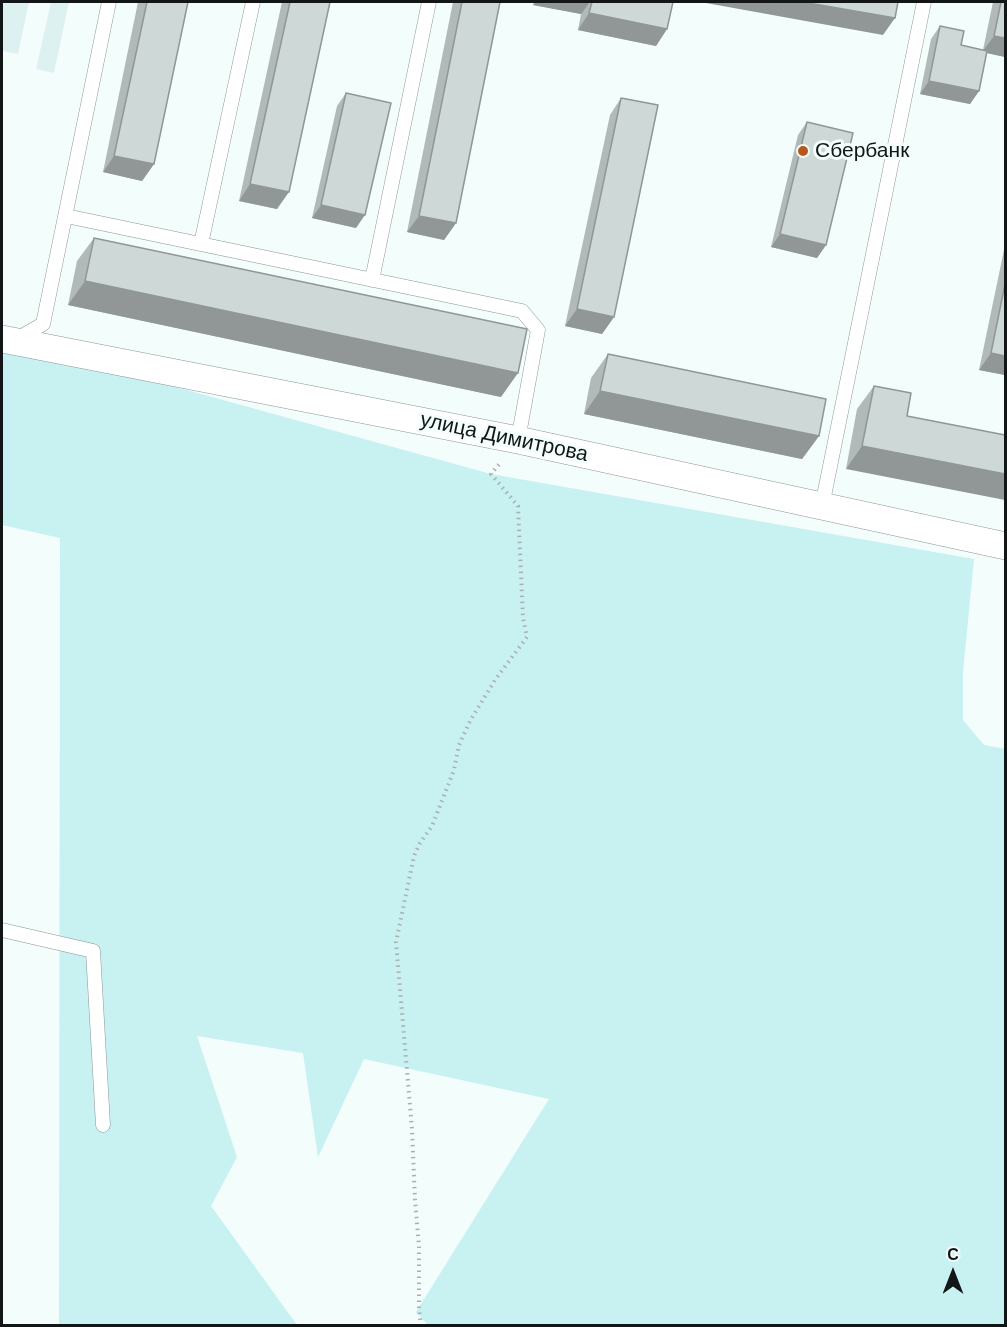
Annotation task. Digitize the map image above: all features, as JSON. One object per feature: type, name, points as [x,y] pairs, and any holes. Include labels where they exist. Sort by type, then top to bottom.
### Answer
[{"type":"street","name":"улица Димитрова","points":[[8,340],[518,440],[1005,546]]},
{"type":"lane","points":[[8,340],[43,324],[109,2]]},
{"type":"lane","points":[[201,244],[253,2]]},
{"type":"lane","points":[[372,280],[429,2]]},
{"type":"lane","points":[[822,506],[924,2]]},
{"type":"lane","points":[[66,216],[522,311],[538,330],[518,440]]},
{"type":"lane","points":[[2,930],[93,951],[103,1125]]},
{"type":"path","points":[[422,1326],[419,1309],[419,1247],[412,1129],[396,942],[414,856],[432,826],[439,809],[454,770],[459,745],[470,721],[495,680],[527,637],[523,618],[518,506],[491,474],[518,440]]},
{"type":"shaded area","points":[[2,2],[29,2],[18,54],[2,51]]},
{"type":"shaded area","points":[[51,2],[69,2],[54,73],[36,69]]},
{"type":"shaded area","points":[[2,339],[491,474],[974,559],[963,672],[963,720],[984,745],[1006,749],[1005,1325],[428,1325],[416,1312],[549,1099],[364,1059],[318,1157],[303,1053],[197,1036],[237,1157],[211,1206],[297,1325],[59,1325],[60,538],[2,525]]},
{"type":"building","points":[[147,2],[188,2],[154,164],[114,156]]},
{"type":"building","points":[[290,2],[330,2],[289,192],[250,184]]},
{"type":"building","points":[[462,2],[500,2],[456,223],[419,216]]},
{"type":"building","points":[[592,2],[673,2],[667,29],[589,13]]},
{"type":"building","points":[[803,2],[898,2],[895,18]]},
{"type":"building","points":[[1001,2],[1005,2],[1005,38],[994,36]]},
{"type":"building","points":[[940,26],[964,31],[961,45],[987,51],[979,91],[929,81]]},
{"type":"building","points":[[346,93],[391,103],[365,215],[321,205]]},
{"type":"building","points":[[621,98],[658,105],[614,317],[577,309]]},
{"type":"building","points":[[807,122],[853,133],[826,245],[780,234]]},
{"type":"building","points":[[94,238],[527,329],[518,373],[85,281]]},
{"type":"building","points":[[1005,284],[1005,356],[991,353]]},
{"type":"building","points":[[608,354],[826,399],[819,436],[600,391]]},
{"type":"building","points":[[874,386],[911,393],[907,416],[1005,435],[1005,474],[862,446]]},
{"type":"place","name":"Сбербанк","points":[[803,151]]}]
